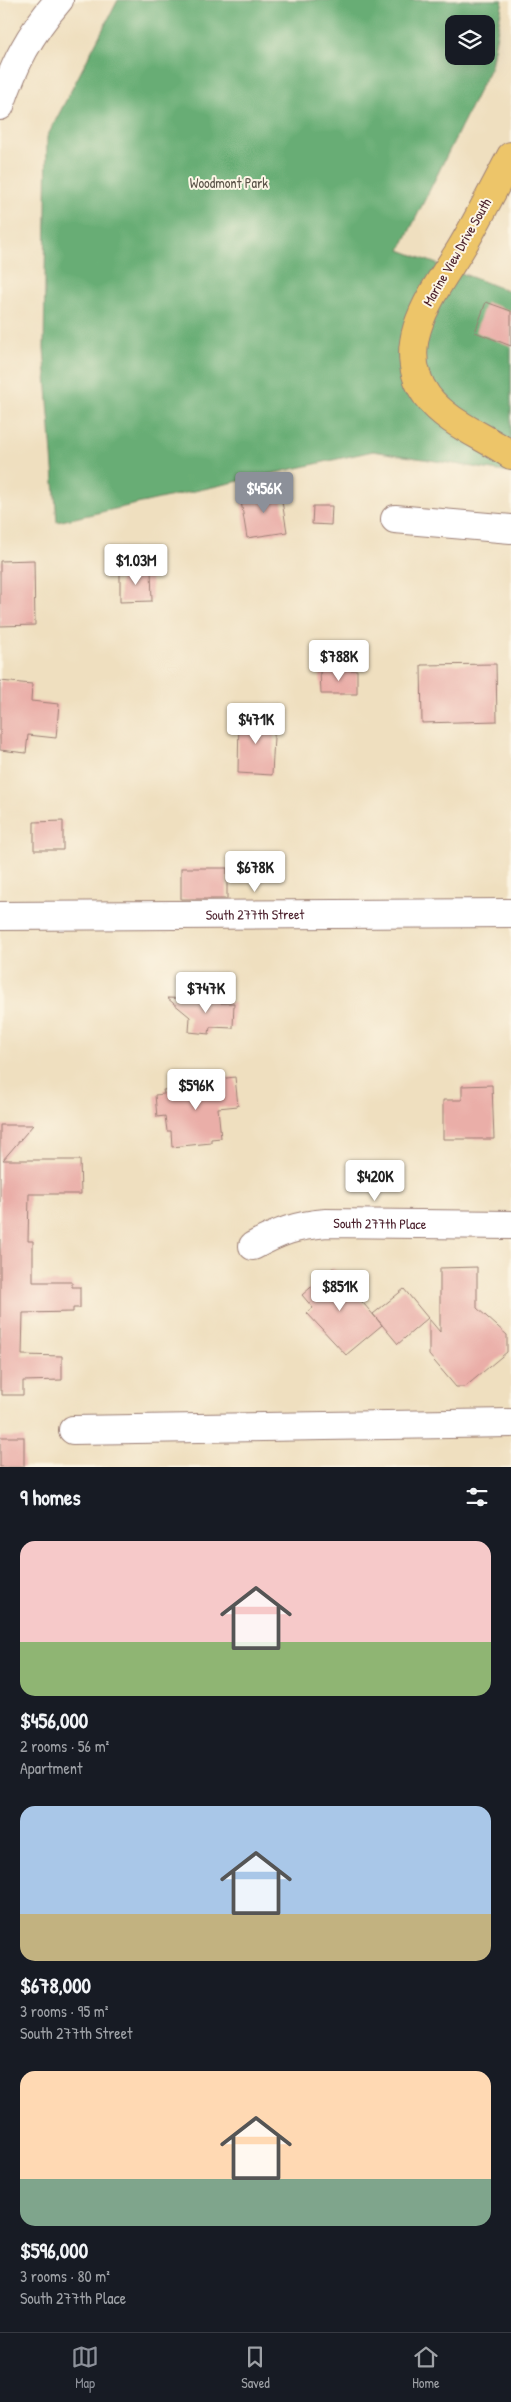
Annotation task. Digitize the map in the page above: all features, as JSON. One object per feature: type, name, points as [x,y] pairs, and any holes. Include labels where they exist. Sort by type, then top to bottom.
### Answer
[{"type":"main road","name":"Marine View Drive South","points":[[511,156],[460,250],[428,300],[417,330],[412,359],[420,385],[436,407],[511,455]]},
{"type":"street","points":[[0,106],[27,43],[58,0]]},
{"type":"street","points":[[396,519],[511,529]]},
{"type":"street","name":"South 277th Street","points":[[0,916],[511,913]]},
{"type":"street","name":"South 277th Place","points":[[253,1246],[279,1232],[298,1226],[326,1223],[511,1225]]},
{"type":"street","points":[[73,1430],[511,1423]]},
{"type":"green space","name":"Woodmont Park","points":[[118,0],[503,0],[495,44],[495,15],[445,15],[445,65],[491,66],[400,250],[511,292],[511,473],[373,451],[57,522],[44,348],[47,137]]},
{"type":"building","points":[[486,302],[511,311],[511,346],[475,332]]},
{"type":"building","points":[[280,489],[287,532],[247,538],[240,495]]},
{"type":"building","points":[[313,506],[332,506],[331,525],[312,524]]},
{"type":"building","points":[[34,560],[35,625],[0,626],[0,561]]},
{"type":"building","points":[[151,570],[152,601],[120,602],[120,571]]},
{"type":"building","points":[[496,664],[497,721],[422,723],[421,665]]},
{"type":"building","points":[[320,670],[357,670],[357,694],[321,694]]},
{"type":"building","points":[[0,681],[32,684],[31,701],[59,704],[56,738],[28,735],[26,753],[0,750]]},
{"type":"building","points":[[239,716],[275,718],[272,775],[238,773]]},
{"type":"building","points":[[63,821],[63,850],[34,850],[34,822]]},
{"type":"building","points":[[181,868],[227,868],[227,899],[181,899]]},
{"type":"building","points":[[167,998],[221,1000],[221,1003],[234,1003],[233,1028],[210,1027],[209,1034],[189,1032],[190,1017]]},
{"type":"building","points":[[235,1077],[238,1106],[218,1108],[221,1138],[211,1139],[211,1143],[172,1147],[171,1131],[167,1131],[165,1116],[157,1117],[155,1095],[164,1094],[163,1090],[211,1085],[210,1080]]},
{"type":"building","points":[[492,1085],[494,1139],[443,1139],[443,1100],[462,1100],[462,1086]]},
{"type":"building","points":[[0,1125],[33,1125],[3,1160],[80,1160],[81,1194],[29,1194],[28,1241],[33,1241],[33,1282],[72,1282],[72,1287],[80,1287],[80,1308],[73,1308],[73,1312],[23,1313],[22,1355],[62,1356],[62,1380],[23,1381],[23,1395],[2,1395],[2,1391],[0,1391]]},
{"type":"building","points":[[477,1267],[477,1308],[507,1335],[507,1352],[465,1387],[456,1387],[429,1355],[429,1319],[440,1332],[440,1268]]},
{"type":"building","points":[[333,1268],[382,1325],[346,1355],[307,1313],[313,1308],[302,1295]]},
{"type":"building","points":[[404,1289],[428,1318],[398,1344],[373,1314]]},
{"type":"building","points":[[0,1437],[24,1437],[24,1467],[0,1467]]}]
